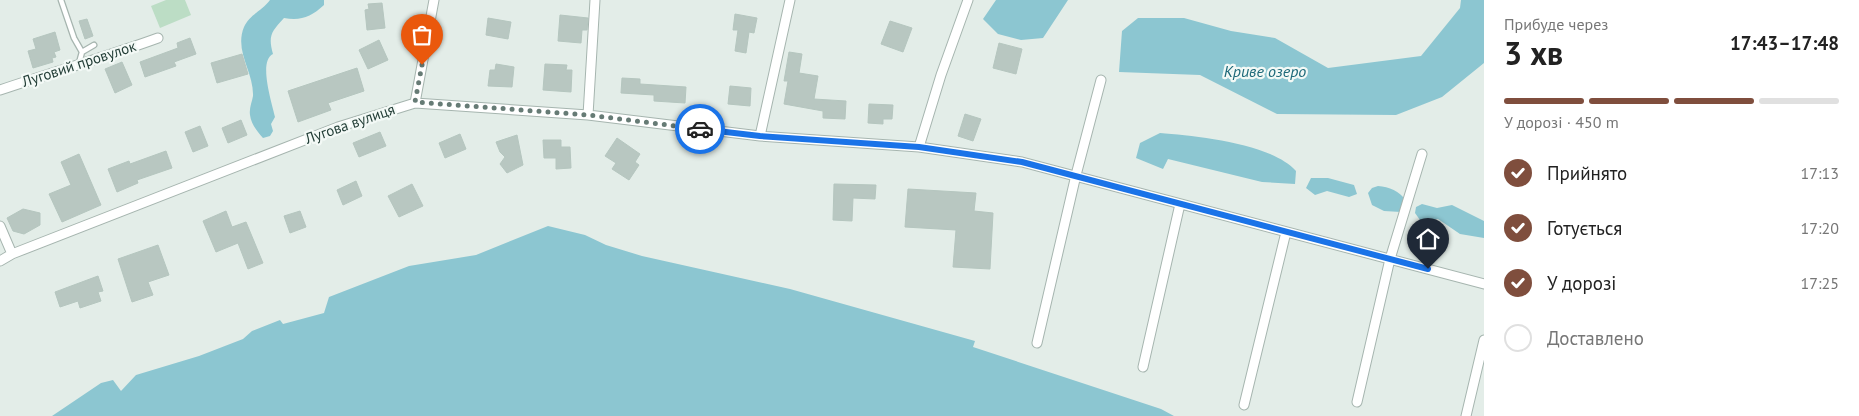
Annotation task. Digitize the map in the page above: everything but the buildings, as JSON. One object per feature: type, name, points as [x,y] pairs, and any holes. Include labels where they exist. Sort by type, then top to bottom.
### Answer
[{"type":"street","points":[[415,102],[434,0]]},
{"type":"street","points":[[588,115],[595,0]]},
{"type":"street","points":[[760,136],[790,0]]},
{"type":"street","points":[[919,147],[941,75],[968,0]]},
{"type":"street","name":"Луговий провулок","points":[[0,90],[79,63],[95,61],[158,38]]},
{"type":"street","points":[[1037,343],[1076,175],[1102,80]]},
{"type":"street","name":"Лугова вулиця","points":[[0,260],[338,127],[415,102],[588,115],[760,136],[919,147],[1022,162],[1484,284]]},
{"type":"street","points":[[1357,402],[1390,259],[1422,154]]},
{"type":"street","points":[[1143,367],[1180,204]]},
{"type":"street","points":[[0,226],[12,254]]},
{"type":"street","points":[[1244,406],[1286,232]]},
{"type":"street","points":[[1466,416],[1484,340]]},
{"type":"lane","points":[[61,0],[74,38],[82,52]]},
{"type":"lane","points":[[79,63],[82,52],[94,45]]},
{"type":"green space","points":[[166,0],[185,0],[191,15],[160,28],[151,6]]},
{"type":"water","points":[[270,0],[324,0],[324,5],[315,13],[306,17],[296,19],[284,18],[272,34],[273,54],[269,58],[266,73],[275,117],[271,124],[273,131],[270,136],[263,138],[251,118],[250,110],[253,96],[251,78],[241,45],[244,27]]},
{"type":"water","points":[[996,0],[1068,0],[1043,38],[1021,40],[998,34],[983,19]]},
{"type":"water","name":"Криве озеро","points":[[1461,0],[1484,0],[1484,63],[1442,97],[1396,115],[1277,114],[1200,75],[1119,72],[1122,31],[1138,18],[1184,18],[1231,31],[1275,38],[1328,68],[1421,56],[1460,8]]},
{"type":"water","points":[[1160,133],[1193,136],[1251,147],[1284,161],[1296,171],[1295,184],[1262,182],[1168,159],[1163,169],[1136,158],[1140,143]]},
{"type":"water","points":[[1311,178],[1328,178],[1354,185],[1357,194],[1349,197],[1327,191],[1315,195],[1306,188]]},
{"type":"water","points":[[1378,186],[1394,190],[1403,197],[1405,200],[1401,212],[1384,211],[1372,205],[1368,193],[1372,188]]},
{"type":"water","points":[[1422,204],[1437,208],[1452,205],[1484,221],[1484,238],[1460,234],[1438,219],[1420,220],[1415,213],[1416,207]]},
{"type":"water","points":[[548,226],[585,235],[606,245],[642,256],[790,289],[975,341],[973,347],[1161,409],[1174,416],[52,416],[101,383],[113,380],[121,391],[136,375],[199,356],[243,339],[252,331],[280,320],[283,324],[324,313],[329,297],[409,266],[476,255]]},
{"type":"way so far","points":[[422,65],[415,102],[588,115],[700,129]]},
{"type":"route","points":[[700,129],[760,136],[919,147],[1022,162],[1428,269]]}]
